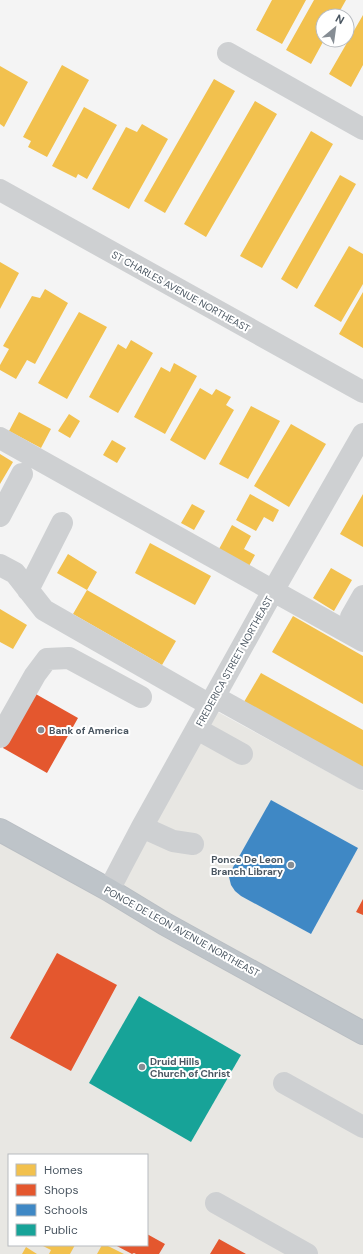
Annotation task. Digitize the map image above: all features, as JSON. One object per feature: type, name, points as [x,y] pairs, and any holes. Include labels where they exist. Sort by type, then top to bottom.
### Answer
[{"type":"highway","name":"PONCE DE LEON AVENUE NORTHEAST","points":[[0,830],[109,890],[165,924],[363,1033]]},
{"type":"street","points":[[228,53],[363,129]]},
{"type":"street","name":"ST CHARLES AVENUE NORTHEAST","points":[[0,190],[363,392]]},
{"type":"street","name":"FREDERICA STREET NORTHEAST","points":[[109,890],[142,827],[273,591],[363,434]]},
{"type":"street","points":[[0,438],[363,641]]},
{"type":"street","points":[[0,516],[22,474]]},
{"type":"street","points":[[28,590],[62,523]]},
{"type":"street","points":[[0,565],[15,573],[44,610],[212,701],[363,780]]},
{"type":"street","points":[[363,596],[351,617],[363,623]]},
{"type":"street","points":[[0,737],[35,675],[47,659],[68,658],[141,697]]},
{"type":"street","points":[[197,729],[242,754]]},
{"type":"street","points":[[142,827],[173,841],[193,844]]},
{"type":"street","points":[[284,1083],[363,1126]]},
{"type":"street","points":[[216,1203],[306,1254]]},
{"type":"shaded area","points":[[205,705],[363,791],[363,1254],[0,1254],[0,830],[107,896]]},
{"type":"building: Homes","points":[[272,0],[306,0],[282,44],[256,30]]},
{"type":"building: Homes","points":[[314,0],[346,0],[342,8],[315,8],[315,48],[320,48],[311,64],[286,50]]},
{"type":"building: Homes","points":[[363,15],[363,65],[351,87],[329,74],[344,48],[355,48],[355,29]]},
{"type":"building: Homes","points":[[62,65],[89,80],[47,157],[28,147],[31,141],[23,137]]},
{"type":"building: Homes","points":[[0,66],[28,82],[4,127],[0,124]]},
{"type":"building: Homes","points":[[214,79],[235,91],[165,213],[144,201]]},
{"type":"building: Homes","points":[[255,101],[277,114],[206,237],[184,224]]},
{"type":"building: Homes","points":[[84,107],[117,125],[87,179],[78,174],[76,178],[52,166]]},
{"type":"building: Homes","points":[[142,124],[168,139],[129,209],[92,189],[126,127],[137,132]]},
{"type":"building: Homes","points":[[311,131],[333,144],[262,268],[240,256]]},
{"type":"building: Homes","points":[[340,175],[356,184],[297,289],[281,279]]},
{"type":"building: Homes","points":[[349,246],[363,254],[363,284],[341,322],[314,306]]},
{"type":"building: Homes","points":[[0,262],[19,273],[0,309]]},
{"type":"building: Homes","points":[[45,289],[68,303],[35,364],[27,360],[16,379],[0,370],[0,365],[9,349],[3,346],[32,296],[40,298]]},
{"type":"building: Homes","points":[[363,292],[363,348],[339,334]]},
{"type":"building: Homes","points":[[79,312],[107,327],[67,399],[38,383]]},
{"type":"building: Homes","points":[[131,340],[153,353],[118,413],[89,397],[118,344],[126,349]]},
{"type":"building: Homes","points":[[174,363],[197,376],[165,434],[134,417],[161,367],[170,372]]},
{"type":"building: Homes","points":[[200,388],[212,395],[216,389],[231,397],[226,405],[234,410],[205,460],[170,440]]},
{"type":"building: Homes","points":[[251,406],[280,421],[248,479],[219,464]]},
{"type":"building: Homes","points":[[19,412],[51,429],[41,448],[9,431]]},
{"type":"building: Homes","points":[[69,414],[80,421],[70,438],[58,431]]},
{"type":"building: Homes","points":[[291,424],[326,444],[289,507],[254,486]]},
{"type":"building: Homes","points":[[112,440],[126,448],[117,463],[103,455]]},
{"type":"building: Homes","points":[[0,454],[13,462],[0,484]]},
{"type":"building: Homes","points":[[250,494],[279,510],[273,522],[264,517],[256,531],[236,520]]},
{"type":"building: Homes","points":[[363,494],[363,547],[340,534]]},
{"type":"building: Homes","points":[[192,504],[205,511],[194,530],[181,523]]},
{"type":"building: Homes","points":[[232,525],[251,536],[244,549],[255,555],[249,566],[219,549]]},
{"type":"building: Homes","points":[[150,543],[211,576],[195,605],[135,573]]},
{"type":"building: Homes","points":[[68,554],[97,572],[87,590],[57,573]]},
{"type":"building: Homes","points":[[331,568],[352,580],[334,611],[313,598]]},
{"type":"building: Homes","points":[[87,590],[176,641],[162,665],[73,614]]},
{"type":"building: Homes","points":[[0,609],[27,625],[13,649],[0,642]]},
{"type":"building: Homes","points":[[293,616],[363,656],[363,704],[272,652]]},
{"type":"building: Homes","points":[[261,673],[363,730],[363,775],[241,707]]},
{"type":"building: Homes","points":[[43,1246],[74,1246],[70,1254],[49,1254],[51,1250]]},
{"type":"building: Homes","points":[[101,1246],[108,1246],[124,1254],[97,1254]]},
{"type":"building: Homes","points":[[26,1247],[37,1254],[22,1254]]},
{"type":"building: Shops","points":[[34,693],[78,718],[47,773],[3,748]]},
{"type":"building: Shops","points":[[363,899],[363,915],[356,912]]},
{"type":"building: Shops","points":[[57,953],[117,985],[71,1071],[10,1038]]},
{"type":"building: Shops","points":[[148,1235],[165,1244],[159,1254],[132,1254],[117,1246],[148,1246]]},
{"type":"building: Shops","points":[[219,1239],[246,1254],[210,1254]]},
{"type":"building: Schools","name":"Ponce De Leon Branch Library","points":[[271,800],[358,848],[311,934],[241,896],[231,885],[229,877],[232,869]]},
{"type":"building: Public","points":[[139,996],[241,1055],[191,1142],[89,1083]]},
{"type":"place","name":"Bank of America","points":[[41,730]]},
{"type":"place","name":"Ponce De Leon Branch Library","points":[[291,865]]},
{"type":"place","name":"Druid Hills Church of Christ","points":[[142,1067]]}]
